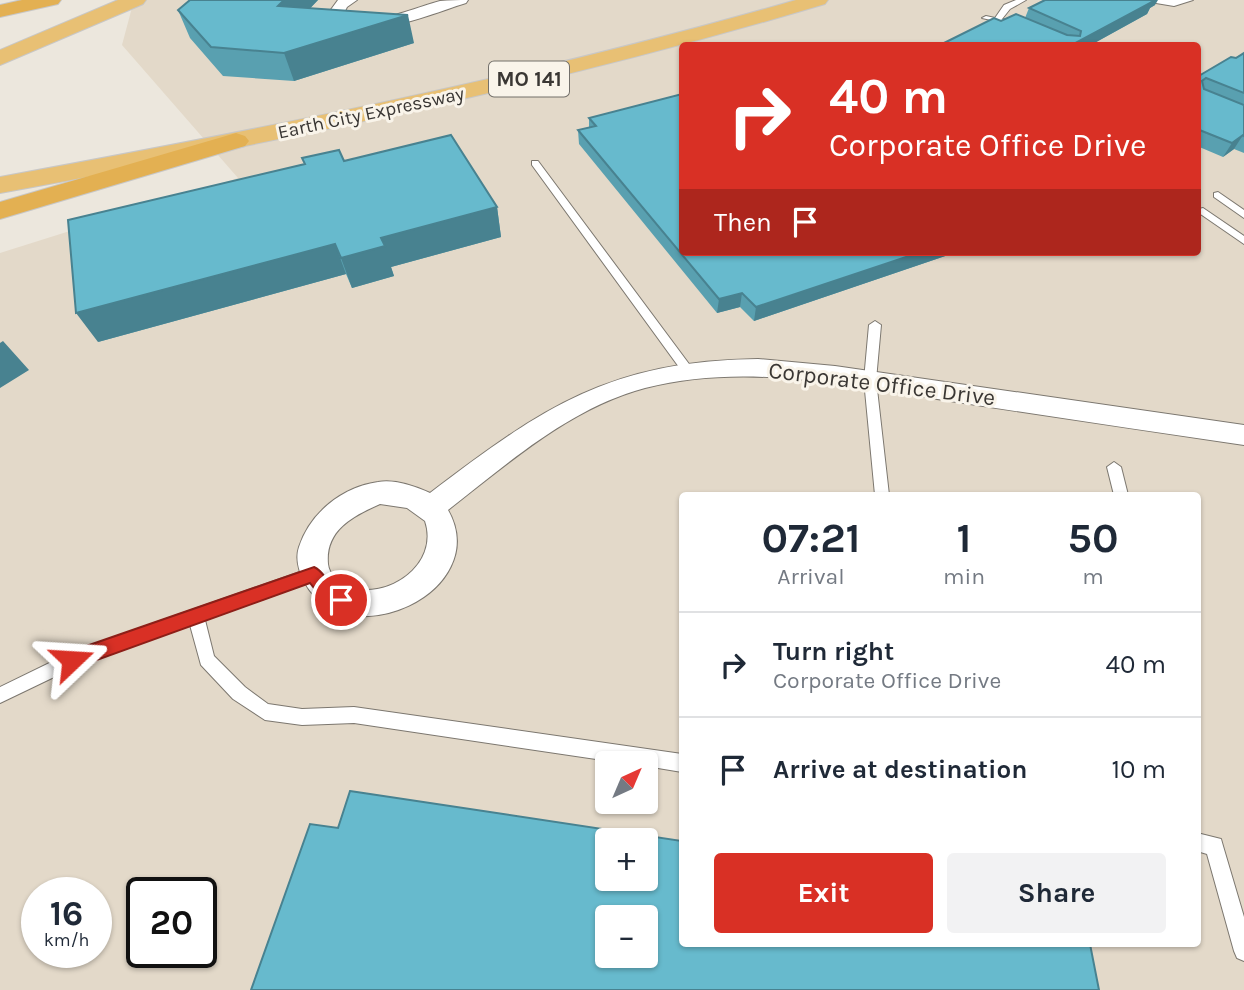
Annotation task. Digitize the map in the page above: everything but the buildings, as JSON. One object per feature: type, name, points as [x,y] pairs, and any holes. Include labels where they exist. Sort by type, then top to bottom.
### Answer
[{"type":"highway","points":[[0,11],[51,0]]},
{"type":"highway","points":[[0,58],[136,0]]},
{"type":"highway","name":"Earth City Expressway","points":[[0,185],[236,141],[514,82],[660,45],[818,0]]},
{"type":"highway","points":[[0,211],[236,141]]},
{"type":"street","points":[[350,0],[341,4],[335,15],[345,24],[356,26],[368,26],[461,0]]},
{"type":"street","points":[[401,0],[416,12]]},
{"type":"street","name":"Corporate Office Drive","points":[[431,508],[539,427],[590,399],[641,380],[688,371],[741,367],[796,369],[1244,435]]},
{"type":"street","points":[[388,493],[416,498],[431,508],[440,522],[443,540],[439,559],[427,577],[409,591],[386,601],[363,604],[341,600],[324,589],[314,575],[310,558],[314,540],[324,523],[339,509],[358,499],[388,493]]},
{"type":"lane","points":[[997,20],[1007,7],[1022,0]]},
{"type":"lane","points":[[1142,0],[1174,4],[1189,0]]},
{"type":"lane","points":[[986,18],[1024,27]]},
{"type":"lane","points":[[535,163],[688,371]]},
{"type":"lane","points":[[1218,195],[1244,215]]},
{"type":"lane","points":[[1203,211],[1244,241]]},
{"type":"lane","points":[[875,325],[870,380],[882,492]]},
{"type":"lane","points":[[1114,467],[1120,492]]},
{"type":"lane","points":[[0,695],[72,660],[314,575]]},
{"type":"lane","points":[[196,616],[207,660],[239,693],[265,712],[302,716],[354,715],[679,763]]},
{"type":"lane","points":[[1201,843],[1214,846],[1244,951]]},
{"type":"shaded area","points":[[134,0],[1244,0],[1244,990],[0,990],[0,253],[238,178],[122,45]]},
{"type":"route","points":[[72,660],[314,575],[324,589],[341,600]]}]
